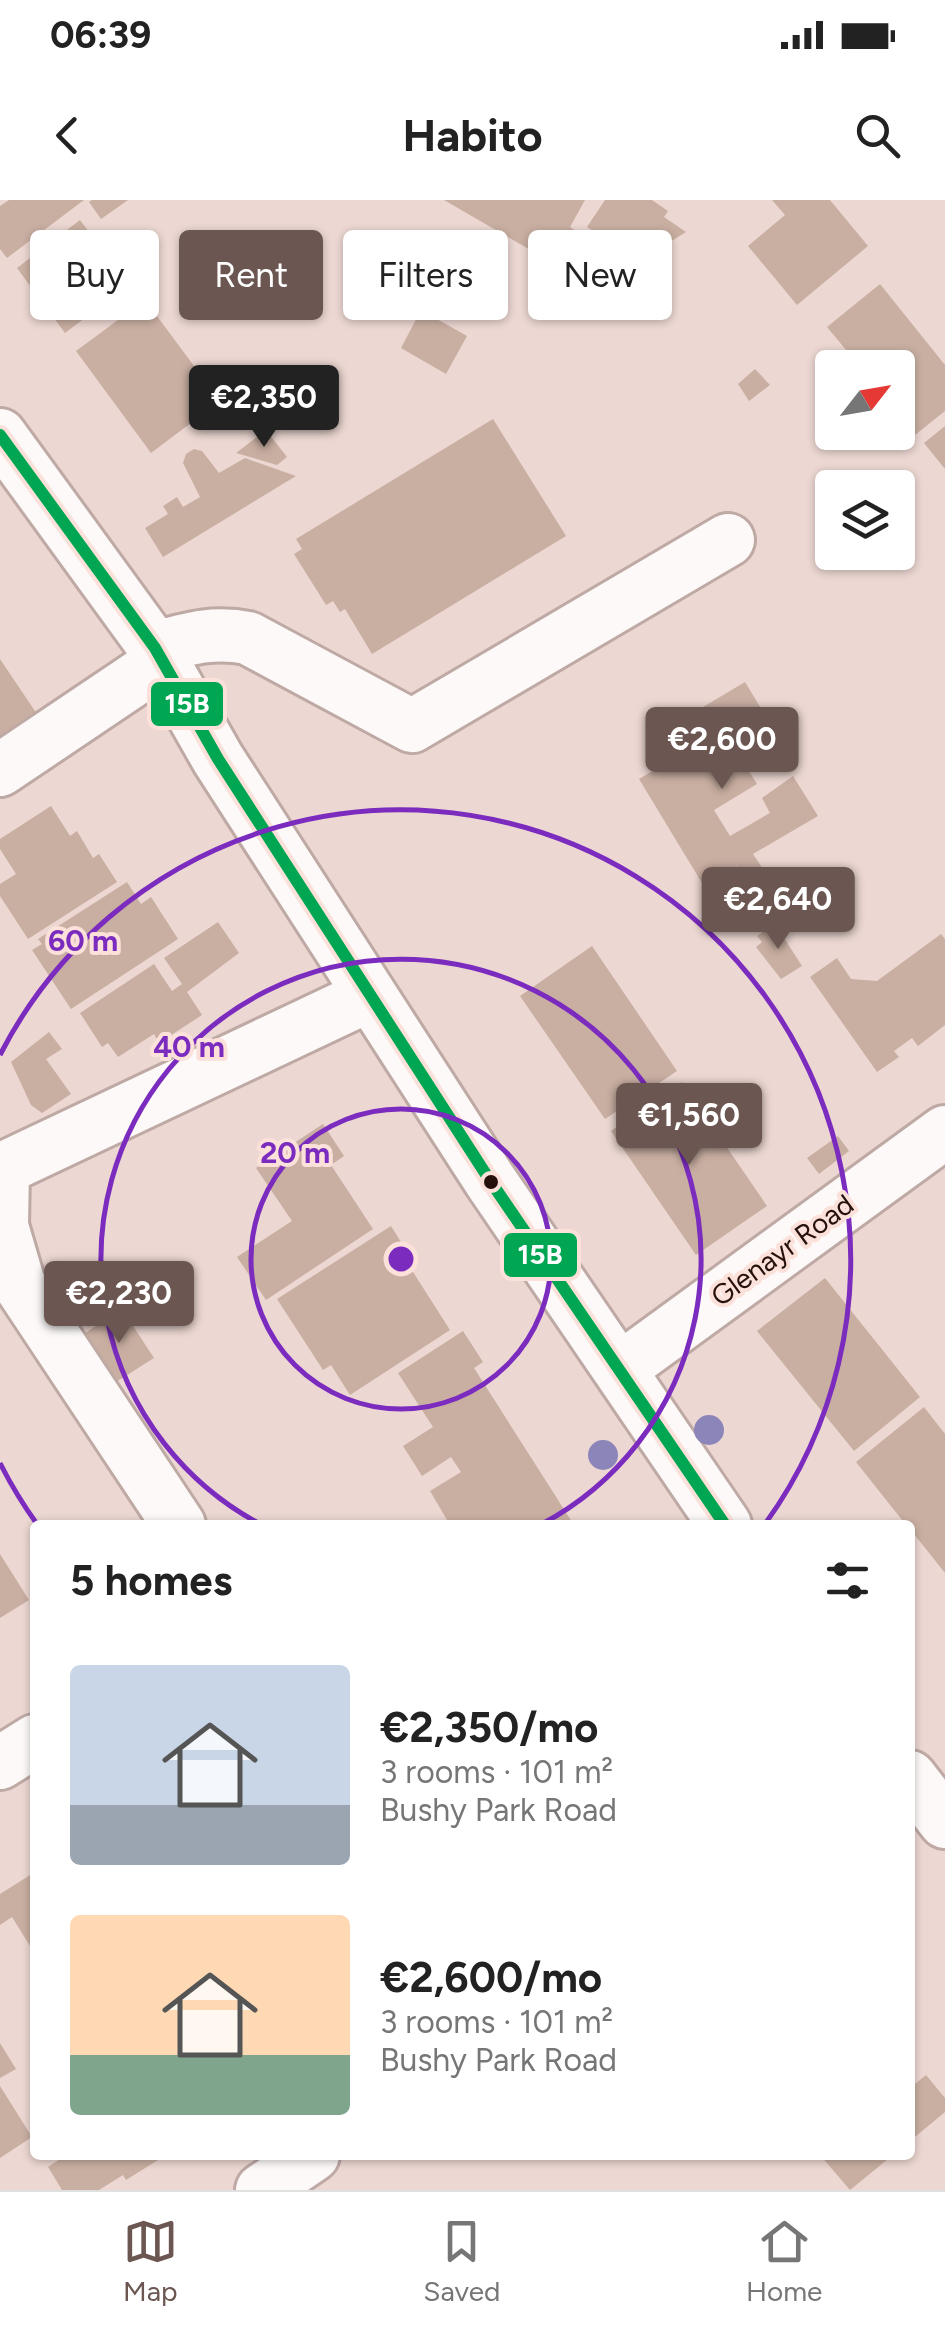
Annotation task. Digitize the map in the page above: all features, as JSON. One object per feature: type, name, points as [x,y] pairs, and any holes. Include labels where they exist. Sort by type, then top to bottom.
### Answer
[{"type":"street","points":[[0,435],[158,654],[218,759],[489,1179],[722,1520]]},
{"type":"street","points":[[0,770],[158,654],[206,634],[248,638],[412,726],[728,540]]},
{"type":"street","points":[[177,1520],[19,1284],[2,1226],[2,1169],[370,995]]},
{"type":"street","name":"Glenayr Road","points":[[620,1369],[945,1132]]},
{"type":"street","points":[[0,1763],[30,1743]]},
{"type":"street","points":[[915,1783],[945,1822]]},
{"type":"street","points":[[262,2190],[306,2160]]},
{"type":"building","points":[[9,200],[84,200],[44,230],[30,230],[30,241],[7,258],[0,249],[0,206]]},
{"type":"building","points":[[128,200],[101,219],[89,202]]},
{"type":"building","points":[[444,200],[585,200],[570,227],[575,230],[528,230],[528,249],[508,237],[508,230],[496,230]]},
{"type":"building","points":[[605,200],[652,200],[668,211],[664,217],[686,232],[672,241],[672,230],[587,227]]},
{"type":"building","points":[[772,200],[830,200],[868,246],[797,305],[748,246],[785,215]]},
{"type":"building","points":[[80,220],[88,230],[67,230]]},
{"type":"building","points":[[30,258],[30,286],[17,268]]},
{"type":"building","points":[[880,284],[945,365],[945,411],[915,435],[915,350],[846,350],[827,327]]},
{"type":"building","points":[[159,319],[220,401],[151,453],[76,351],[118,320]]},
{"type":"building","points":[[55,320],[82,320],[65,333]]},
{"type":"building","points":[[416,320],[439,320],[467,336],[446,374],[401,348]]},
{"type":"building","points":[[755,369],[770,385],[749,401],[738,384]]},
{"type":"building","points":[[493,419],[566,536],[372,654],[345,609],[340,612],[333,601],[326,605],[294,554],[302,549],[296,539]]},
{"type":"building","points":[[945,426],[945,469],[924,443]]},
{"type":"building","points":[[266,430],[287,457],[277,465],[236,453]]},
{"type":"building","points":[[194,449],[202,451],[219,473],[245,458],[296,476],[163,557],[145,528],[168,514],[163,506],[177,497],[183,507],[200,497],[183,463],[186,454]]},
{"type":"building","points":[[0,659],[43,723],[0,751]]},
{"type":"building","points":[[745,682],[762,710],[745,719],[767,756],[747,768],[757,784],[714,810],[730,836],[770,813],[762,798],[793,776],[818,816],[753,854],[771,881],[754,892],[736,864],[744,882],[722,896],[711,878],[702,883],[639,779],[678,756],[663,731]]},
{"type":"building","points":[[51,806],[70,836],[77,831],[93,858],[99,854],[117,882],[28,939],[0,896],[0,884],[16,874],[0,849],[0,839]]},
{"type":"building","points":[[127,882],[141,904],[151,897],[178,939],[71,1009],[32,950],[42,944],[38,939]]},
{"type":"building","points":[[218,922],[239,953],[187,992],[202,1015],[159,1043],[154,1034],[118,1057],[108,1043],[102,1047],[80,1013],[154,964],[172,991],[182,984],[164,958]]},
{"type":"building","points":[[775,924],[802,966],[781,979],[756,947],[762,942],[757,936]]},
{"type":"building","points":[[941,934],[945,939],[945,1025],[918,1046],[912,1038],[894,1051],[899,1057],[877,1072],[810,977],[837,958],[851,979],[877,981]]},
{"type":"building","points":[[592,946],[677,1071],[605,1119],[520,996]]},
{"type":"building","points":[[49,1032],[62,1049],[46,1059],[71,1094],[42,1113],[31,1105],[11,1062]]},
{"type":"building","points":[[682,1082],[767,1206],[696,1255],[611,1131]]},
{"type":"building","points":[[323,1124],[344,1156],[331,1165],[373,1229],[266,1300],[237,1257],[292,1221],[256,1168]]},
{"type":"building","points":[[838,1136],[849,1151],[819,1174],[807,1158]]},
{"type":"building","points":[[391,1226],[411,1258],[406,1261],[450,1330],[350,1395],[331,1365],[323,1370],[277,1299]]},
{"type":"building","points":[[825,1278],[920,1397],[854,1451],[757,1331]]},
{"type":"building","points":[[122,1309],[154,1358],[116,1382],[85,1333]]},
{"type":"building","points":[[463,1331],[483,1362],[474,1368],[571,1520],[447,1520],[430,1491],[461,1472],[451,1457],[422,1476],[403,1446],[433,1427],[398,1373]]},
{"type":"building","points":[[924,1407],[945,1434],[945,1573],[915,1535],[915,1520],[902,1520],[856,1462]]},
{"type":"building","points":[[0,1554],[29,1600],[0,1618]]},
{"type":"building","points":[[30,1875],[30,1946],[12,1917],[0,1925],[0,1894]]},
{"type":"building","points":[[0,2043],[16,2069],[0,2078]]},
{"type":"building","points":[[926,2075],[945,2098],[945,2112],[915,2137],[915,2084]]},
{"type":"building","points":[[0,2086],[30,2138],[0,2158]]},
{"type":"building","points":[[58,2160],[158,2160],[126,2180],[123,2175],[99,2190],[62,2190],[48,2167]]},
{"type":"building","points":[[824,2160],[887,2160],[850,2190]]},
{"type":"transit line","name":"15B","points":[[0,435],[155,648],[218,759],[489,1179],[722,1520]]}]
